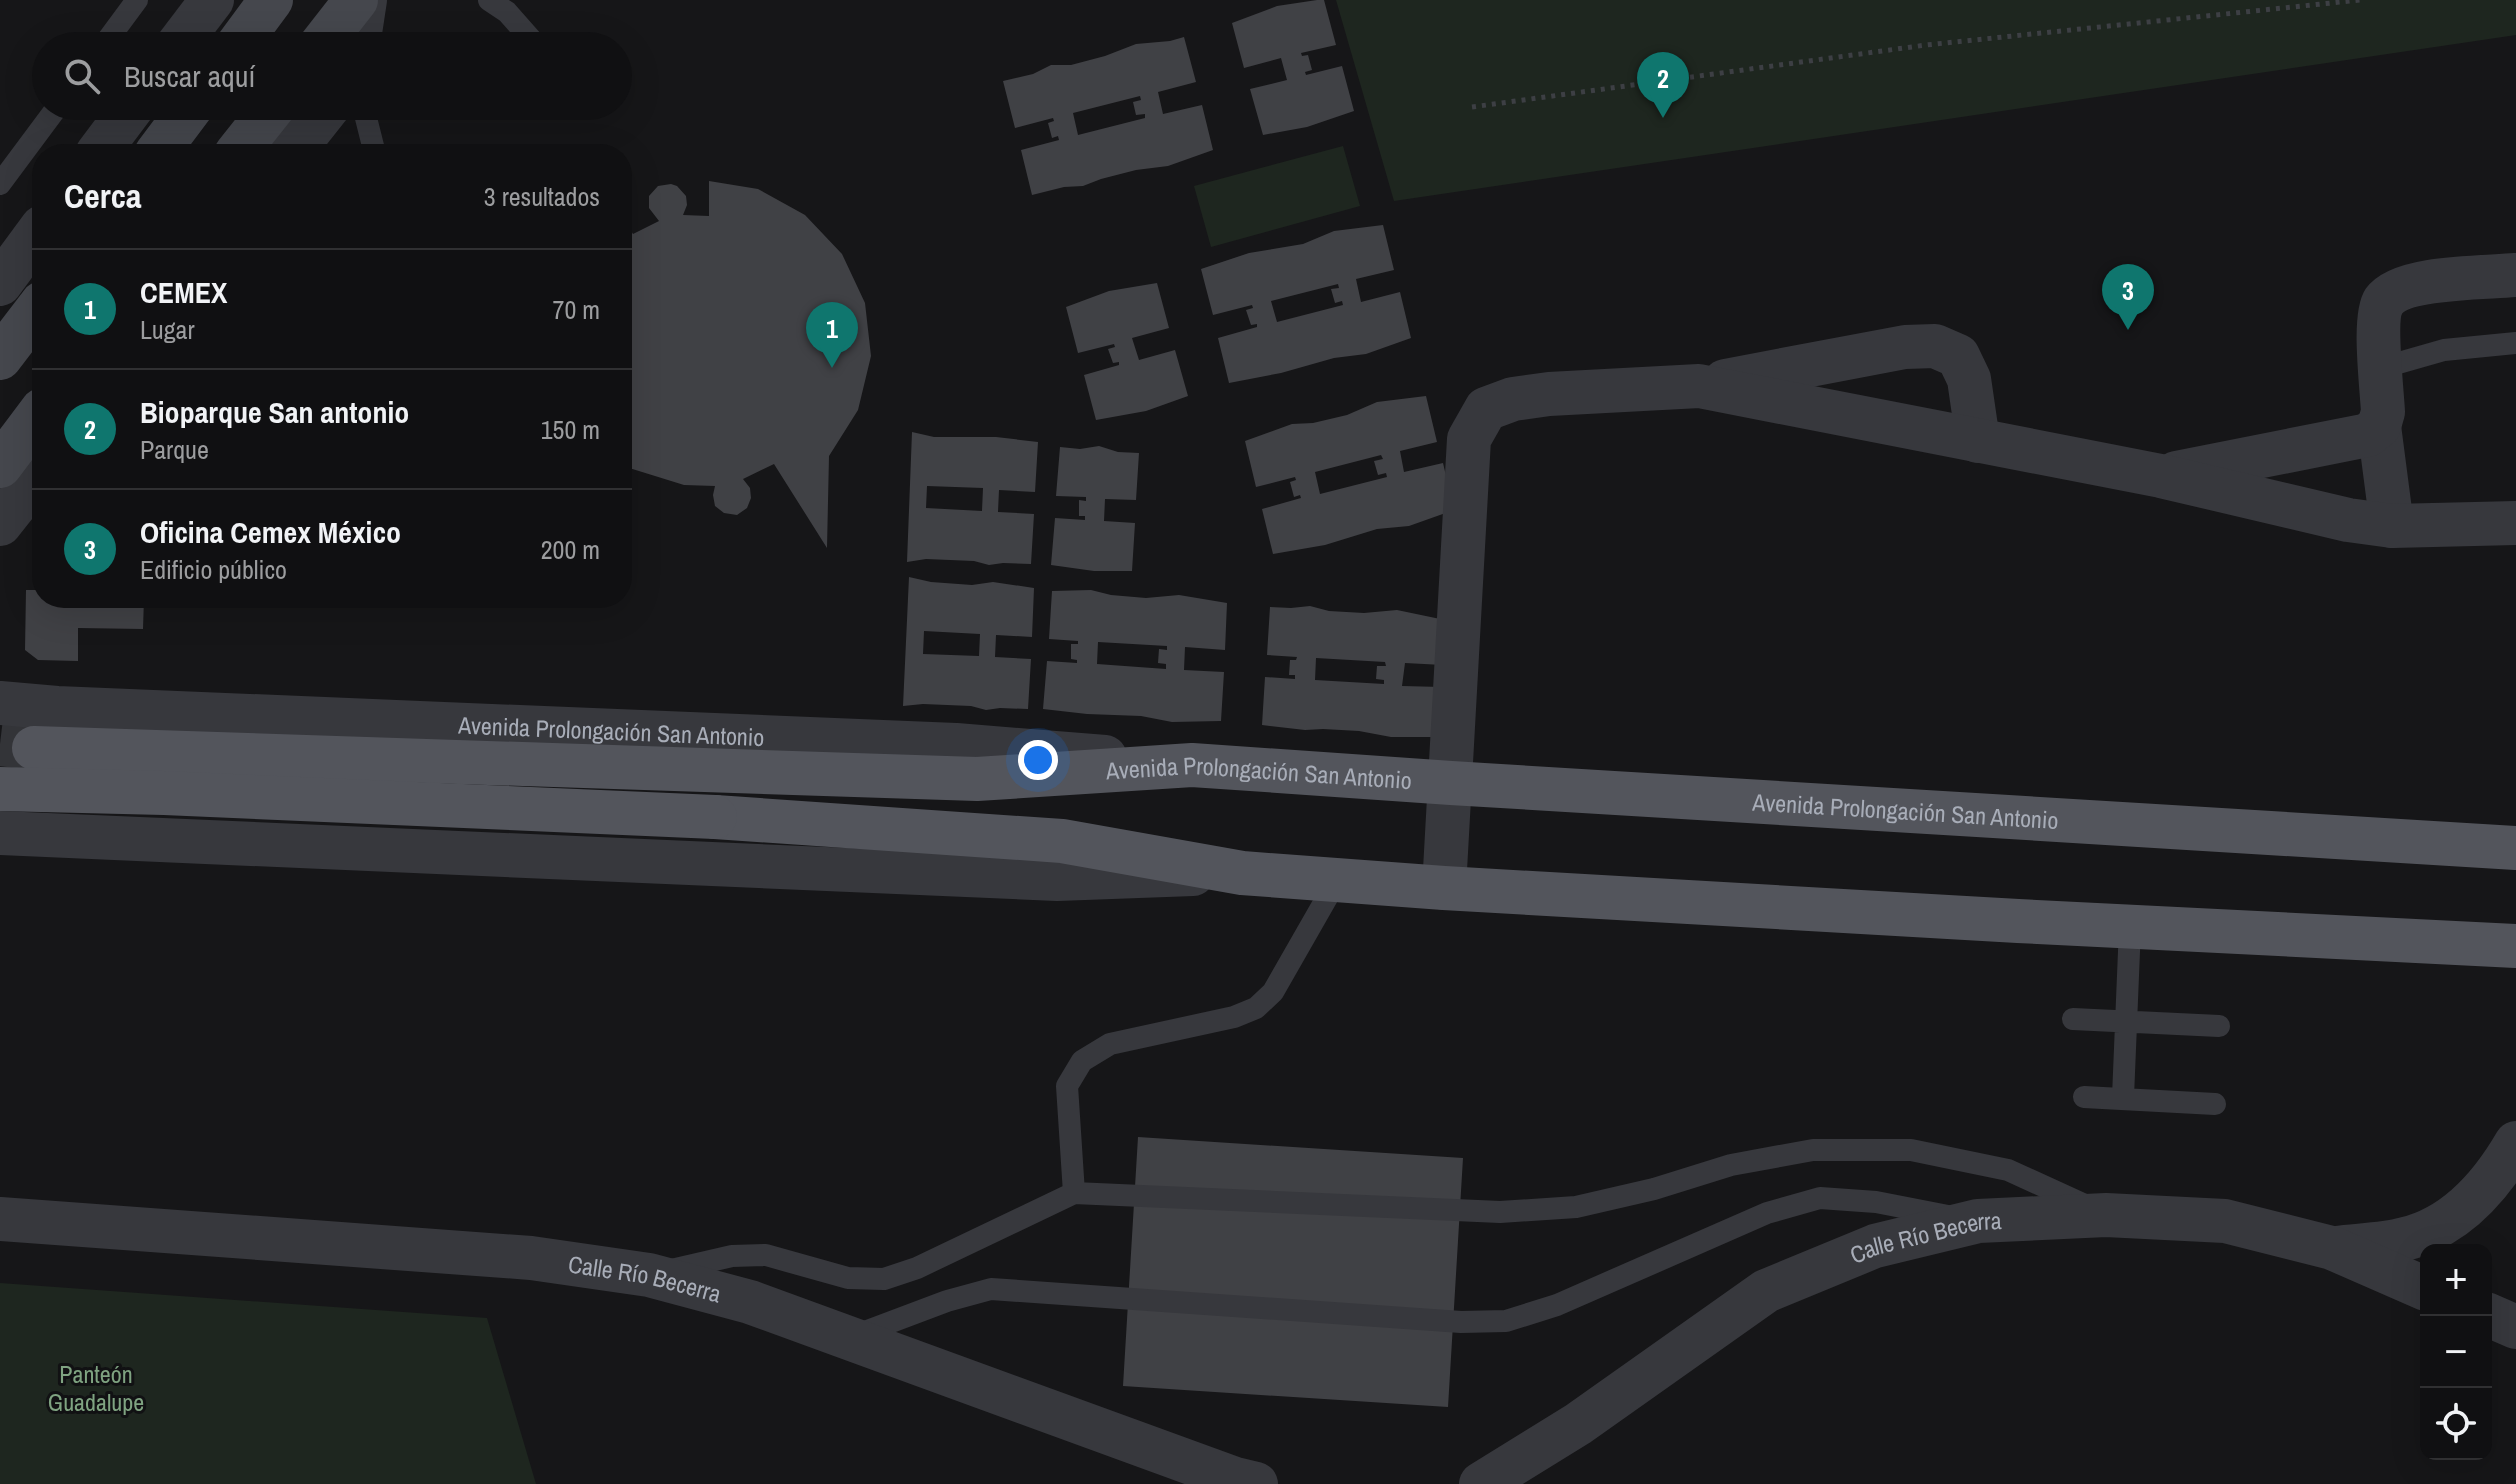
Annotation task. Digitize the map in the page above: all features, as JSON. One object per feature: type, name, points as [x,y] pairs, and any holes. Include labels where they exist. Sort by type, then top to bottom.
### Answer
[{"type":"main road","points":[[247,32],[271,0]]},
{"type":"main road","points":[[331,32],[356,0]]},
{"type":"main road","points":[[164,144],[182,120]]},
{"type":"main road","points":[[244,144],[263,120]]},
{"type":"main road","points":[[0,358],[32,316]]},
{"type":"main road","points":[[0,466],[32,423]]},
{"type":"main road","points":[[34,748],[977,779],[1192,765]]},
{"type":"main road","name":"Avenida Prolongación San Antonio","points":[[1192,765],[2516,848]]},
{"type":"main road","points":[[0,789],[196,794],[715,817],[1062,841],[1242,873],[1444,888],[2516,946]]},
{"type":"street","points":[[188,32],[212,0]]},
{"type":"street","points":[[360,32],[365,0]]},
{"type":"street","points":[[104,144],[122,120]]},
{"type":"street","points":[[299,144],[318,120]]},
{"type":"street","points":[[0,284],[32,241]]},
{"type":"street","points":[[2392,526],[2379,426],[2383,412],[2378,320],[2384,301],[2399,289],[2416,284],[2516,275]]},
{"type":"street","points":[[1444,888],[1469,439],[1486,409],[1513,399],[1549,394],[1699,386],[1905,347],[1935,346],[1958,356],[1969,379],[1978,441]]},
{"type":"street","points":[[1699,386],[2161,476],[2348,520],[2392,526],[2516,523]]},
{"type":"street","points":[[2161,476],[2368,435],[2379,426]]},
{"type":"street","points":[[0,524],[32,484]]},
{"type":"street","name":"Avenida Prolongación San Antonio","points":[[0,703],[57,708],[956,745],[1192,765]]},
{"type":"street","points":[[44,834],[23,803],[15,775],[19,752],[29,734],[57,708]]},
{"type":"street","points":[[0,833],[1057,879],[1242,873]]},
{"type":"street","points":[[2332,1248],[2402,1240],[2438,1227],[2470,1204],[2502,1167],[2516,1143]]},
{"type":"street","name":"Calle Río Becerra","points":[[1481,1484],[1578,1424],[1766,1291],[1875,1246],[1978,1221],[2106,1215],[2225,1221],[2332,1248],[2420,1286]]},
{"type":"street","name":"Calle Río Becerra","points":[[0,1219],[531,1258],[649,1275],[750,1302],[1235,1479],[1256,1484]]},
{"type":"street","points":[[2491,1316],[2516,1327]]},
{"type":"lane","points":[[113,32],[137,0]]},
{"type":"lane","points":[[489,0],[507,12],[525,32]]},
{"type":"lane","points":[[0,184],[48,120]]},
{"type":"lane","points":[[366,120],[372,144]]},
{"type":"lane","points":[[2381,368],[2444,350],[2516,343]]},
{"type":"lane","points":[[1074,1193],[1067,1086],[1082,1061],[1110,1044],[1234,1017],[1256,1008],[1273,992],[1337,880]]},
{"type":"lane","points":[[2123,1097],[2130,927]]},
{"type":"lane","points":[[2073,1019],[2219,1026]]},
{"type":"lane","points":[[2084,1097],[2215,1104]]},
{"type":"lane","points":[[649,1275],[732,1256],[766,1255],[848,1278],[884,1279],[917,1268],[1074,1193],[1500,1212],[1576,1207],[1654,1189],[1731,1165],[1813,1150],[1911,1150],[2008,1170],[2106,1215]]},
{"type":"lane","points":[[849,1337],[947,1301],[991,1289],[1461,1322],[1506,1321],[1557,1305],[1767,1213],[1820,1198],[1876,1202],[1978,1221]]},
{"type":"path","points":[[1472,107],[1926,45],[2360,0]]},
{"type":"green space","points":[[1336,0],[2516,0],[2516,35],[1394,201]]},
{"type":"green space","points":[[1343,146],[1360,206],[1211,247],[1194,186]]},
{"type":"green space","name":"Panteón Guadalupe","points":[[0,1283],[487,1318],[536,1484],[0,1484]]},
{"type":"building","points":[[1324,0],[1336,45],[1301,53],[1302,56],[1308,55],[1312,70],[1305,72],[1306,75],[1342,66],[1354,111],[1307,127],[1263,135],[1250,89],[1287,80],[1281,58],[1244,68],[1232,23],[1277,6]]},
{"type":"building","points":[[1184,37],[1196,82],[1158,92],[1163,114],[1202,105],[1213,150],[1168,166],[1136,170],[1083,186],[1032,195],[1021,150],[1059,140],[1058,136],[1052,138],[1048,123],[1054,121],[1053,118],[1015,128],[1003,81],[1033,74],[1051,65],[1071,65],[1105,56],[1136,44]],"holes":[[[1140,96],[1141,100],[1133,102],[1136,115],[1145,114],[1145,118],[1078,135],[1073,113]]]},
{"type":"building","points":[[709,181],[758,189],[805,215],[842,254],[865,303],[871,356],[858,410],[829,456],[827,548],[774,464],[743,479],[750,488],[751,498],[747,508],[737,515],[724,513],[715,506],[715,486],[684,485],[632,469],[632,232],[659,221],[649,208],[649,196],[658,186],[677,186],[686,196],[683,215],[709,216]]},
{"type":"building","points":[[1383,225],[1394,270],[1356,279],[1361,302],[1400,292],[1411,338],[1366,354],[1334,358],[1229,383],[1218,338],[1257,327],[1257,324],[1251,325],[1246,310],[1253,308],[1252,305],[1213,315],[1201,269],[1249,253],[1303,244],[1334,231]],"holes":[[[1338,284],[1339,288],[1331,289],[1335,303],[1342,301],[1343,305],[1277,322],[1271,301]]]},
{"type":"building","points":[[1157,283],[1169,328],[1132,338],[1139,360],[1175,350],[1188,396],[1146,411],[1096,420],[1084,375],[1119,365],[1119,362],[1113,363],[1108,349],[1115,347],[1114,344],[1078,353],[1066,307],[1109,291]]},
{"type":"building","points":[[1426,396],[1437,442],[1400,451],[1404,472],[1443,463],[1454,510],[1409,526],[1377,529],[1325,545],[1273,554],[1262,509],[1301,498],[1300,495],[1294,497],[1290,482],[1296,480],[1295,477],[1256,487],[1245,441],[1292,424],[1313,423],[1347,415],[1377,402]],"holes":[[[1381,455],[1383,459],[1374,461],[1378,475],[1386,473],[1387,477],[1320,494],[1315,472]]]},
{"type":"building","points":[[912,432],[934,437],[996,437],[1038,442],[1035,492],[999,490],[998,512],[1034,514],[1031,564],[989,565],[974,561],[926,559],[907,562]],"holes":[[[927,486],[983,488],[982,511],[926,508]]]},
{"type":"building","points":[[1099,446],[1118,452],[1139,453],[1136,500],[1105,499],[1104,521],[1135,523],[1132,571],[1094,571],[1051,565],[1055,518],[1085,520],[1085,516],[1079,516],[1079,500],[1086,501],[1086,497],[1056,496],[1060,447],[1080,449]]},
{"type":"building","points":[[909,577],[931,582],[972,585],[993,582],[1034,588],[1032,637],[996,635],[995,657],[1031,659],[1028,709],[986,710],[971,706],[923,704],[903,706]],"holes":[[[924,631],[980,634],[979,656],[923,654]]]},
{"type":"building","points":[[26,590],[32,590],[32,608],[144,608],[143,629],[78,628],[78,661],[38,660],[25,650]]},
{"type":"building","points":[[1091,590],[1146,598],[1179,595],[1227,603],[1225,650],[1185,647],[1184,670],[1224,672],[1221,721],[1172,722],[1141,716],[1043,709],[1047,661],[1077,663],[1077,660],[1071,659],[1071,644],[1078,644],[1078,641],[1049,639],[1052,591]],"holes":[[[1098,642],[1167,646],[1167,650],[1159,649],[1158,663],[1166,664],[1166,669],[1097,664]]]},
{"type":"building","points":[[1310,606],[1329,611],[1364,613],[1397,610],[1445,620],[1443,665],[1405,663],[1402,686],[1442,687],[1440,737],[1391,737],[1359,731],[1262,725],[1265,677],[1295,679],[1295,675],[1289,675],[1290,660],[1297,657],[1267,655],[1270,607]],"holes":[[[1316,658],[1385,662],[1386,666],[1377,666],[1376,679],[1384,680],[1384,684],[1315,680]]]},
{"type":"building","points":[[1138,1137],[1463,1158],[1448,1407],[1123,1386]]},
{"type":"tunnel","points":[[0,744],[34,748]]},
{"type":"place","name":"Bioparque San antonio","points":[[1663,118]]},
{"type":"place","name":"Oficina Cemex México","points":[[2128,330]]},
{"type":"place","name":"CEMEX","points":[[832,368]]}]
